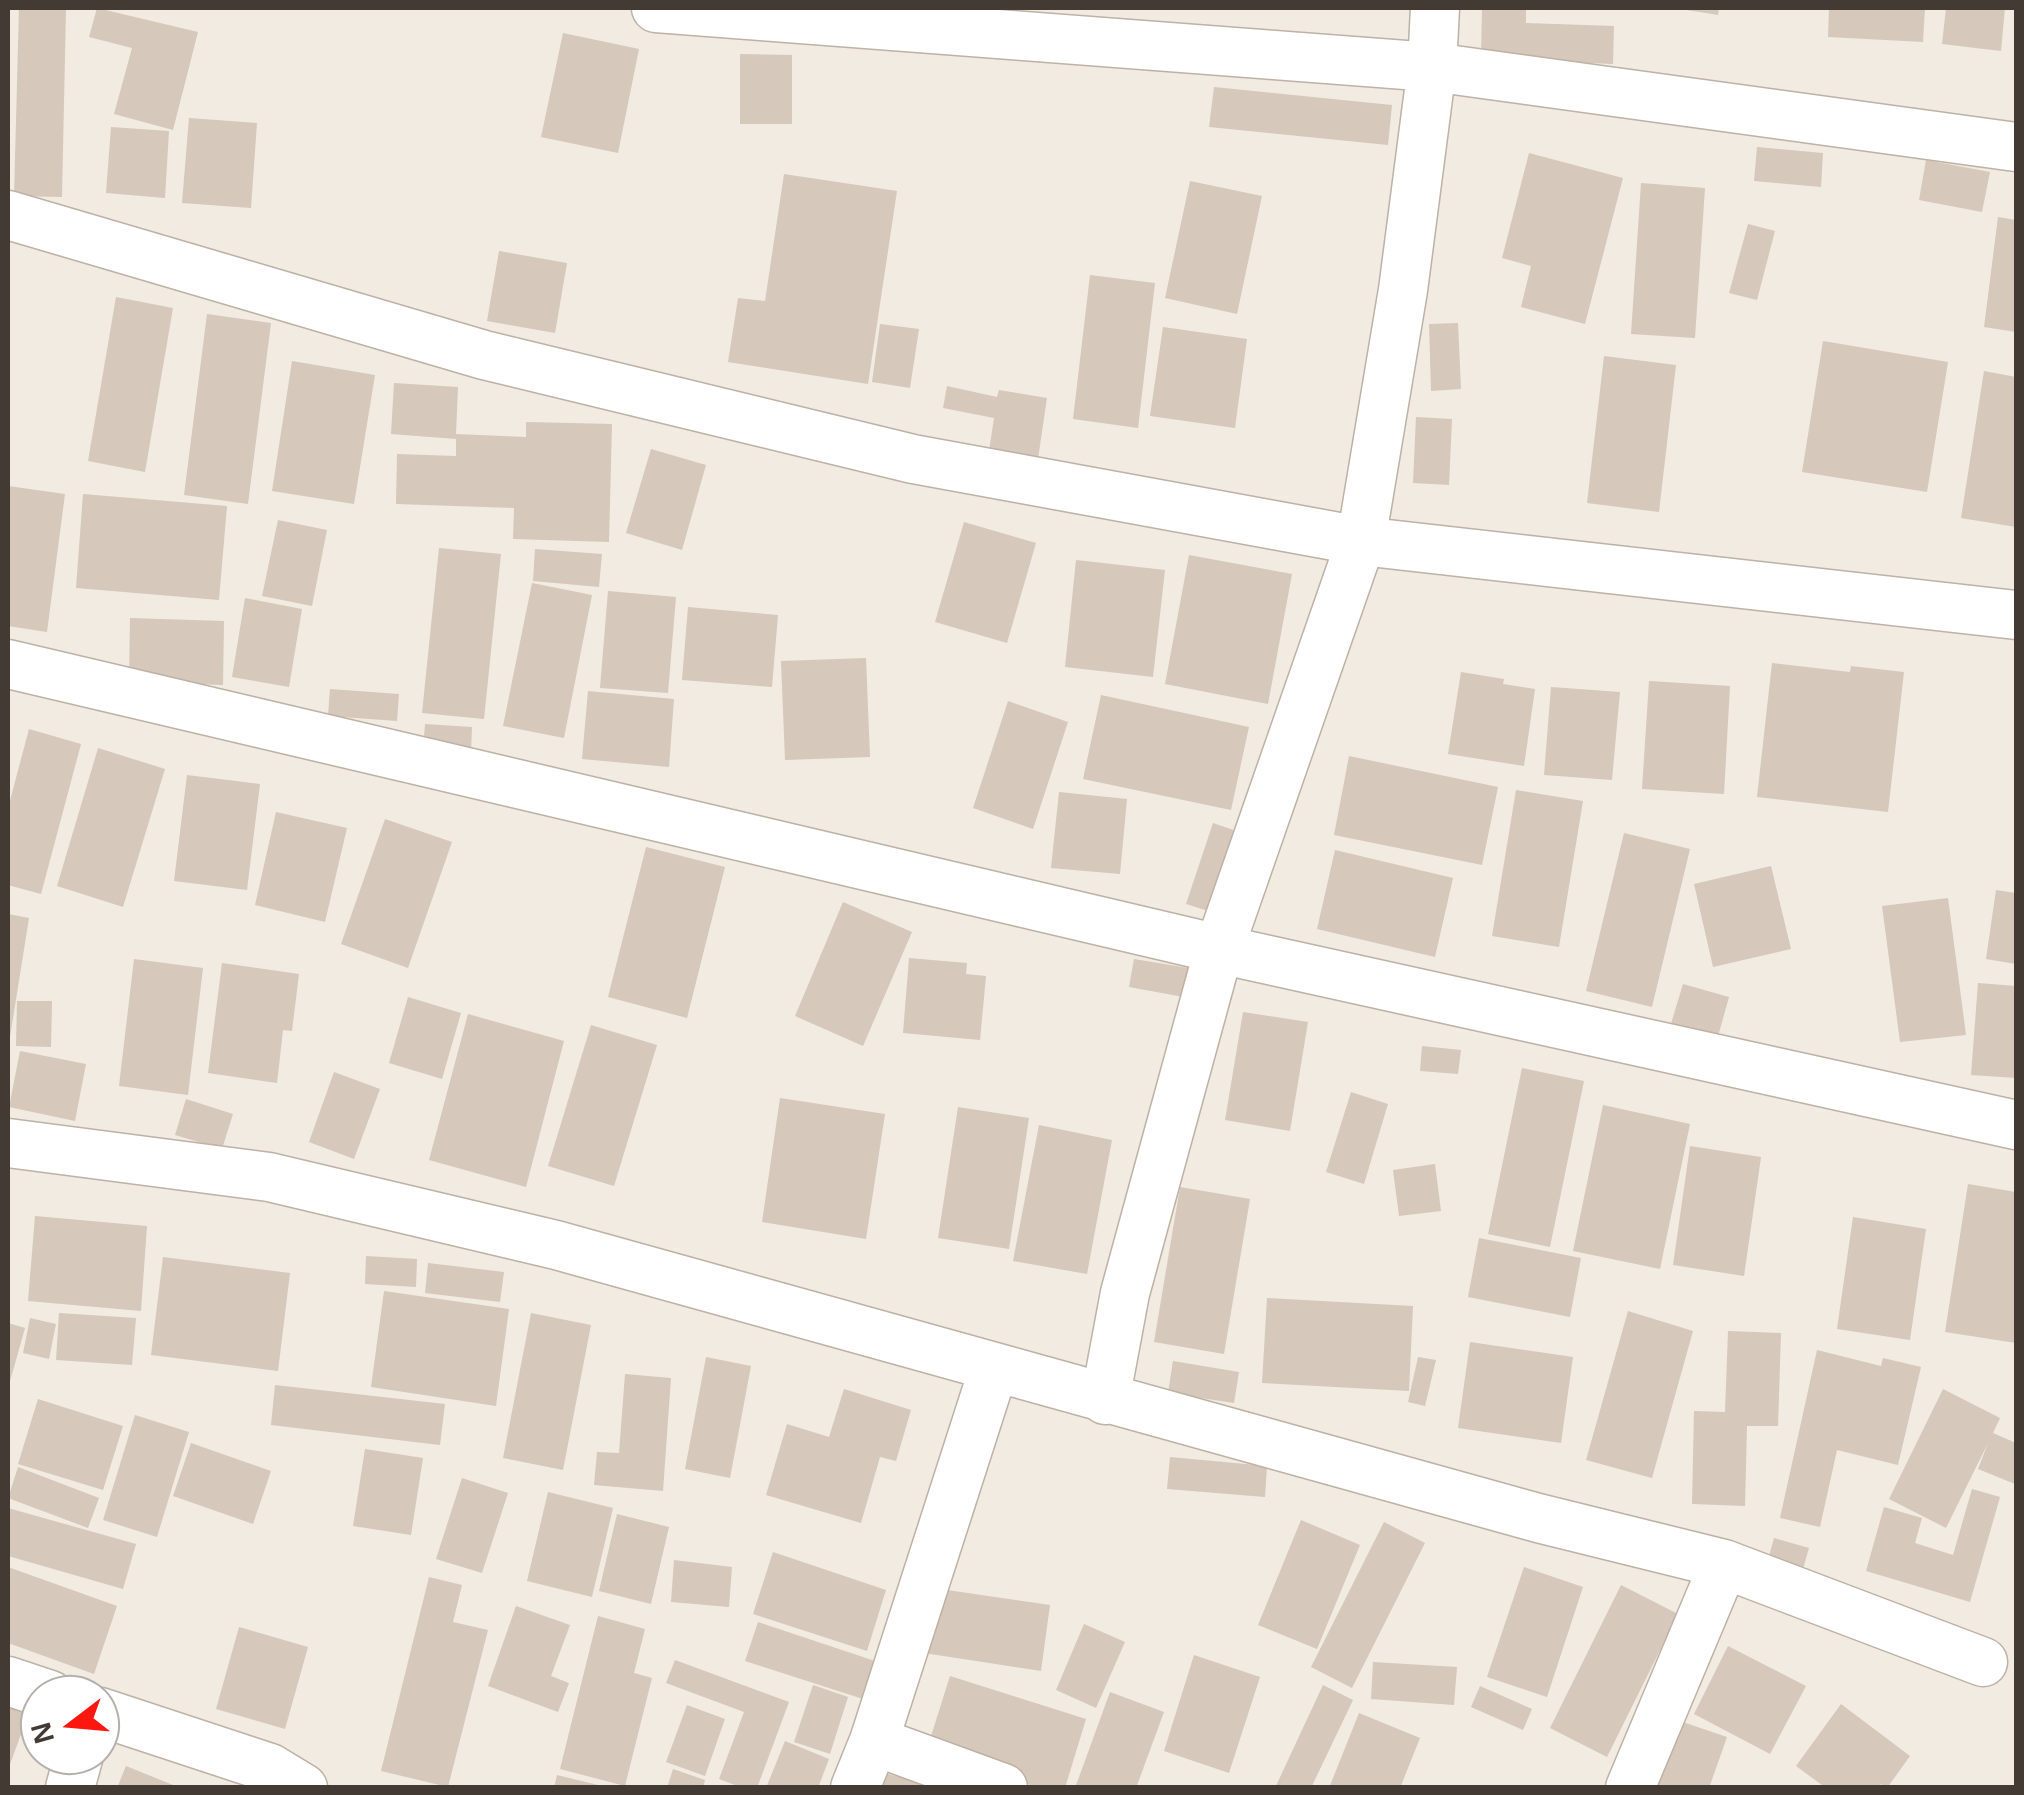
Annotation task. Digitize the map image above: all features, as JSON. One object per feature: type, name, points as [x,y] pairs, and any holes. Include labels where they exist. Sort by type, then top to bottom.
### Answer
[{"type":"street","points":[[656,8],[761,12],[1432,67],[2016,147]]},
{"type":"street","points":[[1106,1400],[1125,1293],[1219,949],[1362,541],[1403,290],[1436,8]]},
{"type":"street","points":[[8,215],[484,355],[895,454],[1362,541],[2016,615]]},
{"type":"street","points":[[8,664],[1219,949],[2016,1126]]},
{"type":"street","points":[[8,1144],[269,1177],[556,1245],[1538,1518],[1724,1564],[1984,1662]]},
{"type":"street","points":[[855,1788],[874,1741],[994,1368]]},
{"type":"street","points":[[1630,1788],[1724,1564]]},
{"type":"street","points":[[120,1719],[270,1768],[303,1788]]},
{"type":"street","points":[[874,1741],[1003,1788]]},
{"type":"building","points":[[19,8],[66,8],[62,197],[14,196]]},
{"type":"building","points":[[97,8],[198,32],[173,130],[114,114],[132,48],[89,37]]},
{"type":"building","points":[[1482,8],[1526,8],[1526,23],[1614,26],[1613,64],[1481,59]]},
{"type":"building","points":[[1674,8],[1719,8],[1718,15]]},
{"type":"building","points":[[1829,8],[1925,8],[1923,42],[1828,37]]},
{"type":"building","points":[[1946,8],[2005,8],[2001,51],[1942,44]]},
{"type":"building","points":[[563,33],[639,49],[618,153],[541,137]]},
{"type":"building","points":[[740,54],[792,55],[792,124],[740,124]]},
{"type":"building","points":[[1214,87],[1392,105],[1388,145],[1209,127]]},
{"type":"building","points":[[189,118],[257,123],[251,208],[182,203]]},
{"type":"building","points":[[111,127],[169,131],[165,198],[106,193]]},
{"type":"building","points":[[1757,147],[1823,153],[1821,187],[1754,181]]},
{"type":"building","points":[[1529,153],[1623,178],[1585,324],[1521,307],[1531,266],[1502,258]]},
{"type":"building","points":[[1926,160],[1990,172],[1982,212],[1919,200]]},
{"type":"building","points":[[784,174],[897,191],[868,384],[728,362],[738,298],[765,301]]},
{"type":"building","points":[[1190,181],[1262,196],[1237,314],[1165,298]]},
{"type":"building","points":[[1641,183],[1705,188],[1695,338],[1631,334]]},
{"type":"building","points":[[1998,217],[2016,220],[2016,332],[1984,327]]},
{"type":"building","points":[[1748,224],[1775,231],[1757,300],[1729,293]]},
{"type":"building","points":[[499,251],[567,263],[555,333],[487,321]]},
{"type":"building","points":[[1090,275],[1155,283],[1138,428],[1073,419]]},
{"type":"building","points":[[116,297],[173,308],[145,472],[88,461]]},
{"type":"building","points":[[207,314],[271,323],[248,504],[184,495]]},
{"type":"building","points":[[1458,323],[1461,389],[1431,391],[1429,324]]},
{"type":"building","points":[[880,324],[919,329],[910,388],[872,382]]},
{"type":"building","points":[[1163,327],[1247,339],[1235,428],[1150,416]]},
{"type":"building","points":[[1823,341],[1948,362],[1927,492],[1802,472]]},
{"type":"building","points":[[1604,356],[1676,365],[1659,512],[1587,503]]},
{"type":"building","points":[[292,361],[375,375],[354,504],[272,491]]},
{"type":"building","points":[[1984,371],[2016,377],[2016,527],[1961,518]]},
{"type":"building","points":[[394,383],[458,387],[456,434],[526,437],[526,422],[612,424],[609,542],[513,539],[514,508],[396,504],[397,454],[456,456],[456,439],[391,434]]},
{"type":"building","points":[[947,386],[997,397],[999,390],[1047,398],[1038,459],[989,451],[994,418],[943,408]]},
{"type":"building","points":[[1416,417],[1452,419],[1449,485],[1413,483]]},
{"type":"building","points":[[651,449],[706,465],[682,550],[626,533]]},
{"type":"building","points":[[8,486],[65,494],[47,632],[8,626]]},
{"type":"building","points":[[83,494],[227,506],[219,600],[76,588]]},
{"type":"building","points":[[278,520],[327,530],[312,606],[262,596]]},
{"type":"building","points":[[964,522],[1036,543],[1007,643],[935,622]]},
{"type":"building","points":[[439,548],[501,554],[484,719],[422,713]]},
{"type":"building","points":[[535,549],[602,554],[599,587],[533,581]]},
{"type":"building","points":[[1189,555],[1292,574],[1268,704],[1165,684]]},
{"type":"building","points":[[1076,560],[1165,570],[1153,677],[1065,667]]},
{"type":"building","points":[[532,583],[592,595],[564,738],[503,726]]},
{"type":"building","points":[[608,591],[676,597],[668,693],[600,688]]},
{"type":"building","points":[[245,598],[302,609],[289,687],[232,677]]},
{"type":"building","points":[[688,607],[778,615],[772,687],[682,680]]},
{"type":"building","points":[[130,618],[224,621],[223,685],[129,682]]},
{"type":"building","points":[[866,658],[870,757],[785,760],[781,661]]},
{"type":"building","points":[[1772,663],[1850,672],[1851,666],[1904,672],[1888,812],[1757,797]]},
{"type":"building","points":[[1461,672],[1535,689],[1524,766],[1448,754]]},
{"type":"building","points":[[1649,681],[1730,686],[1724,794],[1642,789]]},
{"type":"building","points":[[1551,687],[1620,692],[1612,780],[1544,775]]},
{"type":"building","points":[[330,689],[399,694],[397,721],[328,716]]},
{"type":"building","points":[[588,691],[674,699],[669,767],[582,759]]},
{"type":"building","points":[[1101,695],[1249,727],[1231,810],[1083,779]]},
{"type":"building","points":[[1008,701],[1068,722],[1033,829],[973,808]]},
{"type":"building","points":[[425,724],[472,727],[471,753],[423,749]]},
{"type":"building","points":[[29,729],[81,744],[41,894],[8,885],[8,808]]},
{"type":"building","points":[[98,748],[165,769],[123,907],[57,886]]},
{"type":"building","points":[[1349,756],[1498,787],[1482,865],[1334,835]]},
{"type":"building","points":[[187,775],[260,784],[247,890],[174,881]]},
{"type":"building","points":[[1516,790],[1583,801],[1559,947],[1492,936]]},
{"type":"building","points":[[1059,792],[1127,799],[1120,874],[1051,868]]},
{"type":"building","points":[[276,812],[347,828],[325,922],[255,905]]},
{"type":"building","points":[[385,819],[452,842],[408,968],[341,944]]},
{"type":"building","points":[[1213,823],[1254,837],[1227,917],[1186,904]]},
{"type":"building","points":[[1624,833],[1690,849],[1652,1007],[1586,991]]},
{"type":"building","points":[[646,847],[725,867],[687,1018],[608,997]]},
{"type":"building","points":[[1335,850],[1453,878],[1435,957],[1317,929]]},
{"type":"building","points":[[1771,866],[1791,949],[1713,967],[1694,884]]},
{"type":"building","points":[[1996,890],[2016,893],[2016,964],[1986,959]]},
{"type":"building","points":[[1948,898],[1966,1035],[1900,1042],[1882,906]]},
{"type":"building","points":[[843,902],[912,932],[863,1046],[795,1016]]},
{"type":"building","points":[[8,914],[29,918],[10,1037],[8,1037]]},
{"type":"building","points":[[909,958],[967,963],[966,974],[986,976],[980,1040],[903,1033]]},
{"type":"building","points":[[134,959],[203,968],[188,1095],[119,1086]]},
{"type":"building","points":[[1134,959],[1195,969],[1189,998],[1129,987]]},
{"type":"building","points":[[222,963],[299,974],[292,1031],[283,1030],[277,1083],[208,1073]]},
{"type":"building","points":[[1978,983],[2016,986],[2016,1078],[1971,1075]]},
{"type":"building","points":[[1683,984],[1729,997],[1717,1040],[1670,1027]]},
{"type":"building","points":[[408,997],[461,1013],[442,1079],[389,1063]]},
{"type":"building","points":[[17,1001],[52,1001],[51,1047],[16,1046]]},
{"type":"building","points":[[1243,1012],[1308,1022],[1290,1131],[1225,1120]]},
{"type":"building","points":[[468,1014],[564,1041],[526,1187],[429,1160]]},
{"type":"building","points":[[591,1025],[657,1045],[614,1186],[548,1166]]},
{"type":"building","points":[[1422,1046],[1461,1050],[1458,1074],[1420,1071]]},
{"type":"building","points":[[20,1051],[86,1064],[75,1121],[9,1107]]},
{"type":"building","points":[[1522,1068],[1584,1081],[1550,1247],[1488,1234]]},
{"type":"building","points":[[334,1072],[380,1089],[354,1159],[309,1142]]},
{"type":"building","points":[[1351,1092],[1388,1104],[1364,1184],[1326,1172]]},
{"type":"building","points":[[780,1098],[885,1114],[866,1239],[762,1222]]},
{"type":"building","points":[[186,1099],[233,1114],[222,1149],[175,1135]]},
{"type":"building","points":[[1603,1105],[1690,1124],[1660,1269],[1573,1251]]},
{"type":"building","points":[[958,1107],[1029,1118],[1009,1249],[938,1238]]},
{"type":"building","points":[[1039,1125],[1112,1140],[1087,1274],[1013,1261]]},
{"type":"building","points":[[1690,1146],[1761,1157],[1744,1276],[1673,1265]]},
{"type":"building","points":[[1435,1164],[1441,1211],[1399,1216],[1393,1170]]},
{"type":"building","points":[[1968,1184],[2016,1192],[2016,1343],[1945,1332]]},
{"type":"building","points":[[1180,1187],[1250,1199],[1224,1354],[1154,1342]]},
{"type":"building","points":[[35,1216],[147,1226],[141,1311],[28,1301]]},
{"type":"building","points":[[1853,1217],[1926,1229],[1910,1340],[1837,1329]]},
{"type":"building","points":[[1479,1238],[1581,1258],[1570,1317],[1468,1297]]},
{"type":"building","points":[[366,1256],[417,1259],[416,1287],[365,1284]]},
{"type":"building","points":[[163,1257],[290,1273],[278,1371],[151,1355]]},
{"type":"building","points":[[428,1263],[504,1272],[500,1302],[425,1293]]},
{"type":"building","points":[[384,1291],[509,1309],[496,1406],[371,1387]]},
{"type":"building","points":[[1267,1298],[1413,1306],[1409,1391],[1262,1383]]},
{"type":"building","points":[[1628,1311],[1693,1331],[1652,1478],[1586,1460]]},
{"type":"building","points":[[59,1313],[136,1318],[132,1365],[56,1360]]},
{"type":"building","points":[[531,1313],[591,1325],[563,1470],[503,1458]]},
{"type":"building","points":[[30,1318],[56,1324],[49,1359],[23,1353]]},
{"type":"building","points":[[8,1323],[25,1328],[9,1385],[8,1385]]},
{"type":"building","points":[[1728,1331],[1781,1333],[1778,1426],[1747,1426],[1745,1506],[1692,1504],[1694,1411],[1725,1412]]},
{"type":"building","points":[[1470,1342],[1573,1357],[1561,1443],[1458,1428]]},
{"type":"building","points":[[1817,1350],[1881,1366],[1883,1358],[1921,1367],[1898,1465],[1837,1450],[1820,1527],[1780,1518]]},
{"type":"building","points":[[706,1357],[751,1366],[730,1478],[685,1469]]},
{"type":"building","points":[[1418,1357],[1436,1360],[1425,1406],[1408,1402]]},
{"type":"building","points":[[1173,1361],[1239,1372],[1234,1403],[1168,1393]]},
{"type":"building","points":[[625,1374],[671,1378],[663,1491],[594,1485],[597,1452],[619,1453]]},
{"type":"building","points":[[275,1385],[445,1404],[440,1445],[271,1425]]},
{"type":"building","points":[[844,1389],[911,1410],[896,1461],[880,1457],[861,1523],[766,1495],[787,1424],[829,1437]]},
{"type":"building","points":[[1943,1389],[2000,1418],[1993,1433],[2016,1443],[2015,1484],[1978,1469],[1988,1443],[1946,1528],[1889,1499]]},
{"type":"building","points":[[38,1399],[123,1426],[103,1490],[18,1464]]},
{"type":"building","points":[[135,1415],[189,1432],[157,1537],[103,1520]]},
{"type":"building","points":[[191,1443],[271,1471],[253,1524],[173,1496]]},
{"type":"building","points":[[365,1449],[423,1458],[411,1535],[353,1526]]},
{"type":"building","points":[[1170,1457],[1267,1466],[1265,1497],[1167,1489]]},
{"type":"building","points":[[18,1467],[99,1498],[88,1528],[8,1498]]},
{"type":"building","points":[[462,1478],[508,1493],[482,1573],[436,1559]]},
{"type":"building","points":[[1972,1489],[2000,1497],[1970,1602],[1866,1571],[1884,1507],[1922,1518],[1915,1543],[1953,1555]]},
{"type":"building","points":[[548,1492],[613,1508],[592,1597],[527,1581]]},
{"type":"building","points":[[8,1508],[136,1544],[123,1589],[8,1556]]},
{"type":"building","points":[[617,1514],[669,1527],[651,1604],[599,1591]]},
{"type":"building","points":[[1301,1520],[1360,1545],[1317,1649],[1258,1625]]},
{"type":"building","points":[[1384,1522],[1425,1543],[1352,1688],[1311,1667]]},
{"type":"building","points":[[1774,1538],[1809,1548],[1803,1569],[1768,1560]]},
{"type":"building","points":[[773,1552],[886,1590],[867,1651],[753,1614]]},
{"type":"building","points":[[674,1560],[732,1567],[729,1607],[671,1602]]},
{"type":"building","points":[[8,1567],[117,1606],[94,1674],[8,1643]]},
{"type":"building","points":[[1524,1567],[1583,1587],[1547,1697],[1487,1677]]},
{"type":"building","points":[[429,1577],[462,1585],[453,1622],[488,1630],[448,1787],[381,1771]]},
{"type":"building","points":[[1621,1585],[1678,1614],[1607,1757],[1550,1728]]},
{"type":"building","points":[[933,1588],[1050,1605],[1041,1671],[924,1653]]},
{"type":"building","points":[[516,1606],[570,1625],[551,1676],[569,1683],[558,1712],[488,1686]]},
{"type":"building","points":[[598,1616],[645,1629],[634,1673],[652,1678],[625,1786],[560,1769]]},
{"type":"building","points":[[758,1622],[875,1661],[863,1699],[745,1661]]},
{"type":"building","points":[[1084,1624],[1125,1642],[1096,1708],[1056,1690]]},
{"type":"building","points":[[239,1627],[308,1647],[285,1729],[216,1709]]},
{"type":"building","points":[[1728,1646],[1806,1686],[1770,1754],[1694,1714]]},
{"type":"building","points":[[1194,1655],[1260,1677],[1229,1773],[1164,1751]]},
{"type":"building","points":[[675,1660],[789,1702],[757,1788],[743,1788],[719,1779],[744,1712],[666,1683]]},
{"type":"building","points":[[1373,1662],[1457,1667],[1454,1705],[1371,1699]]},
{"type":"building","points":[[950,1676],[1086,1719],[1065,1788],[1040,1788],[926,1752]]},
{"type":"building","points":[[813,1685],[848,1697],[830,1754],[794,1742]]},
{"type":"building","points":[[1323,1685],[1353,1700],[1311,1788],[1275,1788]]},
{"type":"building","points":[[1480,1686],[1532,1709],[1523,1730],[1471,1707]]},
{"type":"building","points":[[1110,1692],[1164,1712],[1136,1788],[1075,1788]]},
{"type":"building","points":[[8,1704],[20,1709],[20,1737],[8,1770]]},
{"type":"building","points":[[1841,1704],[1910,1756],[1887,1788],[1881,1784],[1879,1788],[1826,1788],[1796,1766]]},
{"type":"building","points":[[687,1705],[725,1719],[705,1776],[666,1762]]},
{"type":"building","points":[[1359,1713],[1420,1738],[1400,1788],[1329,1788]]},
{"type":"building","points":[[1665,1716],[1727,1737],[1709,1788],[1640,1788]]},
{"type":"building","points":[[785,1741],[829,1759],[818,1788],[766,1788]]},
{"type":"building","points":[[126,1766],[178,1787],[178,1788],[117,1788]]},
{"type":"building","points":[[673,1769],[705,1780],[703,1788],[667,1788]]},
{"type":"building","points":[[876,1771],[934,1786],[934,1788],[872,1788]]},
{"type":"building","points":[[557,1775],[602,1786],[602,1788],[554,1788]]}]
